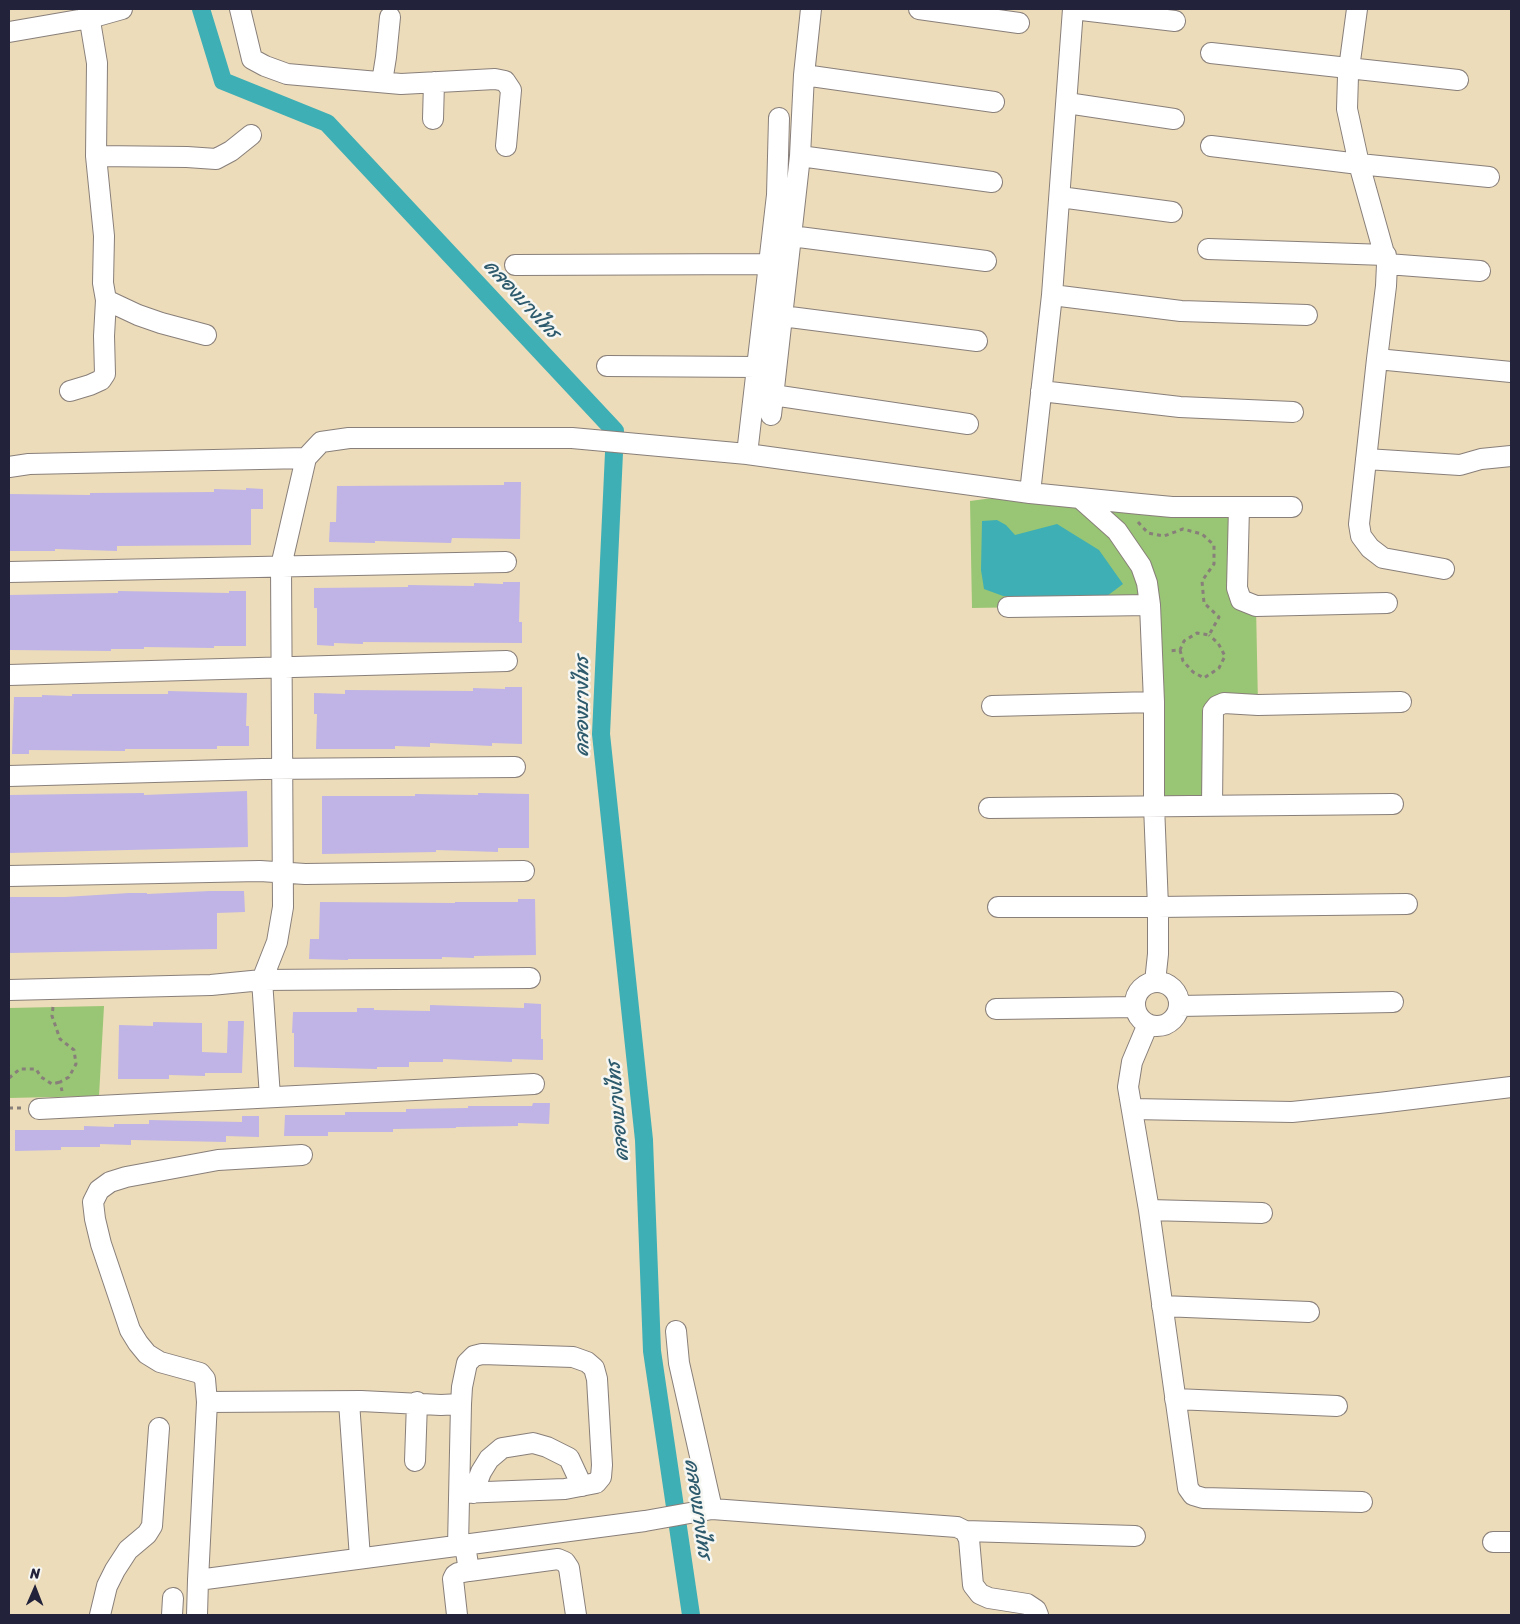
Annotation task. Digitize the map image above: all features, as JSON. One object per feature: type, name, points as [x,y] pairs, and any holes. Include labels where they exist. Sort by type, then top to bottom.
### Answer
[{"type":"street","points":[[9,32],[89,13],[122,9]]},
{"type":"street","points":[[240,9],[252,59],[287,74],[400,84],[495,79],[504,81],[511,90],[506,146]]},
{"type":"street","points":[[811,9],[804,75],[800,156],[772,405],[968,424]]},
{"type":"street","points":[[919,9],[1019,23]]},
{"type":"street","points":[[1030,493],[1052,295],[1073,9],[1176,22]]},
{"type":"street","points":[[1357,9],[1349,68],[1346,109],[1359,164],[1386,259],[1386,286],[1359,524],[1361,536],[1370,548],[1384,558],[1444,569]]},
{"type":"street","points":[[70,391],[101,380],[105,374],[104,336],[106,300],[103,283],[104,236],[96,156],[97,63],[89,13]]},
{"type":"street","points":[[382,82],[390,17]]},
{"type":"street","points":[[1211,53],[1458,80]]},
{"type":"street","points":[[804,75],[994,102]]},
{"type":"street","points":[[433,119],[434,82]]},
{"type":"street","points":[[1067,103],[1174,119]]},
{"type":"street","points":[[747,454],[777,195],[779,118]]},
{"type":"street","points":[[96,156],[216,158],[231,151],[251,135]]},
{"type":"street","points":[[1211,146],[1489,177]]},
{"type":"street","points":[[800,156],[992,182]]},
{"type":"street","points":[[1060,197],[1172,212]]},
{"type":"street","points":[[791,236],[986,261]]},
{"type":"street","points":[[1208,249],[1386,259],[1480,271]]},
{"type":"street","points":[[515,265],[769,264]]},
{"type":"street","points":[[1052,295],[1181,311],[1307,315]]},
{"type":"street","points":[[106,300],[138,315],[206,335]]},
{"type":"street","points":[[782,316],[977,341]]},
{"type":"street","points":[[1378,359],[1511,372]]},
{"type":"street","points":[[607,366],[757,367]]},
{"type":"street","points":[[1041,391],[1180,407],[1293,412]]},
{"type":"street","points":[[270,1097],[262,980],[277,942],[283,907],[281,566],[306,458],[321,442],[349,438],[572,438],[747,454],[1030,493],[1172,507],[1292,507]]},
{"type":"street","points":[[1366,459],[1460,465],[1481,459],[1511,456]]},
{"type":"street","points":[[9,467],[54,463],[306,458]]},
{"type":"street","points":[[1080,498],[1117,532],[1141,566],[1147,583],[1150,605],[1154,702],[1154,805],[1158,907],[1158,954],[1155,982]]},
{"type":"street","points":[[1240,507],[1237,588],[1241,600],[1256,606],[1387,603]]},
{"type":"street","points":[[9,572],[506,562]]},
{"type":"street","points":[[1008,607],[1150,605]]},
{"type":"street","points":[[9,675],[507,661]]},
{"type":"street","points":[[992,706],[1154,702]]},
{"type":"street","points":[[1212,806],[1213,711],[1217,706],[1224,703],[1258,705],[1401,702]]},
{"type":"street","points":[[9,776],[515,767]]},
{"type":"street","points":[[990,808],[1393,804]]},
{"type":"street","points":[[9,876],[260,872],[304,874],[524,871]]},
{"type":"street","points":[[998,906],[1158,907],[1407,904]]},
{"type":"street","points":[[9,990],[211,985],[262,980],[530,978]]},
{"type":"street","points":[[1155,982],[1168,984],[1177,993],[1180,1006],[1177,1016],[1169,1023],[1158,1026],[1148,1024],[1139,1017],[1135,1007],[1136,998],[1140,990],[1146,985],[1155,982]]},
{"type":"street","points":[[1180,1006],[1392,1002]]},
{"type":"street","points":[[996,1009],[1135,1007]]},
{"type":"street","points":[[1148,1024],[1132,1062],[1128,1087],[1149,1210],[1188,1488],[1194,1495],[1204,1498],[1362,1502]]},
{"type":"street","points":[[39,1109],[534,1084]]},
{"type":"street","points":[[1132,1109],[1292,1112],[1379,1104],[1511,1087]]},
{"type":"street","points":[[198,1615],[207,1402],[205,1379],[200,1372],[160,1362],[147,1354],[130,1330],[101,1244],[93,1202],[99,1190],[110,1182],[126,1177],[218,1160],[302,1156]]},
{"type":"street","points":[[1149,1210],[1262,1213]]},
{"type":"street","points":[[1162,1306],[1309,1312]]},
{"type":"street","points":[[676,1331],[679,1363],[710,1510]]},
{"type":"street","points":[[466,1493],[565,1489],[596,1482],[601,1476],[602,1465],[598,1379],[594,1368],[588,1362],[573,1357],[482,1354],[474,1356],[468,1363],[461,1404],[466,1493],[462,1545],[469,1571]]},
{"type":"street","points":[[1174,1399],[1338,1406]]},
{"type":"street","points":[[207,1402],[417,1402],[461,1404]]},
{"type":"street","points":[[349,1402],[360,1558]]},
{"type":"street","points":[[415,1461],[417,1402]]},
{"type":"street","points":[[100,1615],[107,1586],[115,1570],[128,1550],[147,1534],[152,1526],[159,1428]]},
{"type":"street","points":[[466,1493],[489,1459],[502,1448],[533,1443],[547,1447],[569,1458],[582,1486]]},
{"type":"street","points":[[198,1580],[646,1521],[710,1510],[957,1527],[967,1535],[1135,1536]]},
{"type":"street","points":[[967,1535],[974,1585],[980,1594],[989,1598],[1027,1604],[1036,1610],[1038,1615]]},
{"type":"street","points":[[457,1615],[454,1575],[469,1571],[558,1559],[566,1562],[569,1568],[576,1615]]},
{"type":"path","points":[[1136,520],[1148,533],[1164,536],[1183,529],[1202,534],[1214,545],[1214,564],[1202,581],[1204,603],[1219,617],[1209,635]]},
{"type":"path","points":[[1197,633],[1209,635],[1218,644],[1225,656],[1219,668],[1204,678],[1193,672],[1182,661],[1180,650],[1184,641],[1197,633]]},
{"type":"path","points":[[1152,653],[1180,650]]},
{"type":"path","points":[[9,1078],[20,1069],[36,1070],[52,1084],[69,1077],[76,1064],[74,1050],[60,1038],[52,1016],[54,989]]},
{"type":"path","points":[[60,1082],[63,1096],[62,1107]]},
{"type":"green space","points":[[1030,493],[1239,507],[1239,607],[1256,606],[1258,705],[1215,706],[1221,807],[1154,805],[1150,605],[972,608],[970,501]]},
{"type":"green space","points":[[104,1006],[99,1096],[9,1098],[9,1008]]},
{"type":"water","points":[[997,520],[1006,525],[1015,535],[1057,524],[1099,550],[1123,584],[1107,596],[1003,596],[984,589],[981,570],[982,521]]},
{"type":"building","points":[[504,482],[521,482],[520,539],[452,538],[451,543],[329,542],[330,522],[336,522],[337,486],[504,485]]},
{"type":"building","points":[[246,488],[263,489],[263,509],[251,509],[251,545],[117,546],[117,551],[55,549],[55,551],[9,551],[9,494],[90,495],[90,493],[214,492],[214,489],[246,490]]},
{"type":"building","points":[[503,582],[520,582],[519,622],[522,622],[522,643],[363,642],[363,644],[334,643],[334,646],[317,645],[317,608],[314,608],[314,588],[408,587],[408,585],[474,586],[474,583],[503,584]]},
{"type":"building","points":[[118,591],[229,593],[229,591],[246,591],[246,646],[214,646],[214,648],[144,647],[144,649],[111,649],[111,651],[9,650],[9,595],[118,593]]},
{"type":"building","points":[[505,687],[522,687],[522,744],[492,743],[492,746],[430,743],[430,747],[395,746],[395,749],[316,749],[317,714],[314,714],[314,693],[345,694],[345,690],[473,691],[473,688],[505,689]]},
{"type":"building","points":[[168,691],[247,693],[246,726],[249,726],[249,746],[217,746],[217,749],[125,749],[125,751],[29,750],[29,754],[12,754],[14,697],[42,697],[42,695],[72,696],[72,694],[168,694]]},
{"type":"building","points":[[247,791],[248,847],[9,853],[9,795],[144,793],[144,795]]},
{"type":"building","points":[[478,793],[529,794],[529,848],[498,848],[498,852],[436,850],[436,852],[322,854],[322,796],[478,795]]},
{"type":"building","points":[[244,891],[245,912],[217,913],[217,949],[9,953],[9,897],[65,897]]},
{"type":"building","points":[[518,899],[535,899],[536,955],[474,956],[474,958],[442,957],[442,959],[309,959],[310,939],[319,939],[320,902],[455,903],[518,902]]},
{"type":"building","points":[[524,1003],[541,1004],[543,1060],[512,1059],[512,1062],[443,1059],[443,1062],[409,1062],[409,1067],[377,1067],[377,1069],[294,1067],[293,1012],[357,1012],[357,1008],[430,1011],[430,1005],[524,1008]]},
{"type":"building","points":[[228,1021],[244,1021],[242,1073],[205,1073],[205,1076],[169,1075],[169,1079],[118,1079],[119,1025],[153,1026],[153,1022],[202,1023],[202,1052],[227,1053]]},
{"type":"building","points":[[533,1103],[550,1103],[549,1124],[518,1123],[518,1126],[393,1129],[393,1132],[328,1132],[328,1136],[284,1136],[285,1115],[345,1115],[345,1112],[406,1112],[406,1109],[468,1108],[468,1106],[532,1106]]},
{"type":"building","points":[[242,1116],[259,1116],[259,1137],[226,1136],[226,1142],[131,1140],[131,1145],[100,1144],[100,1147],[61,1147],[61,1150],[15,1151],[15,1130],[84,1130],[84,1126],[114,1127],[114,1124],[149,1124],[149,1120],[242,1122]]},
{"type":"waterway","name":"คลองบางไทร","points":[[201,9],[223,81],[327,123],[615,431],[601,734],[644,1140],[652,1351],[691,1615]]}]
